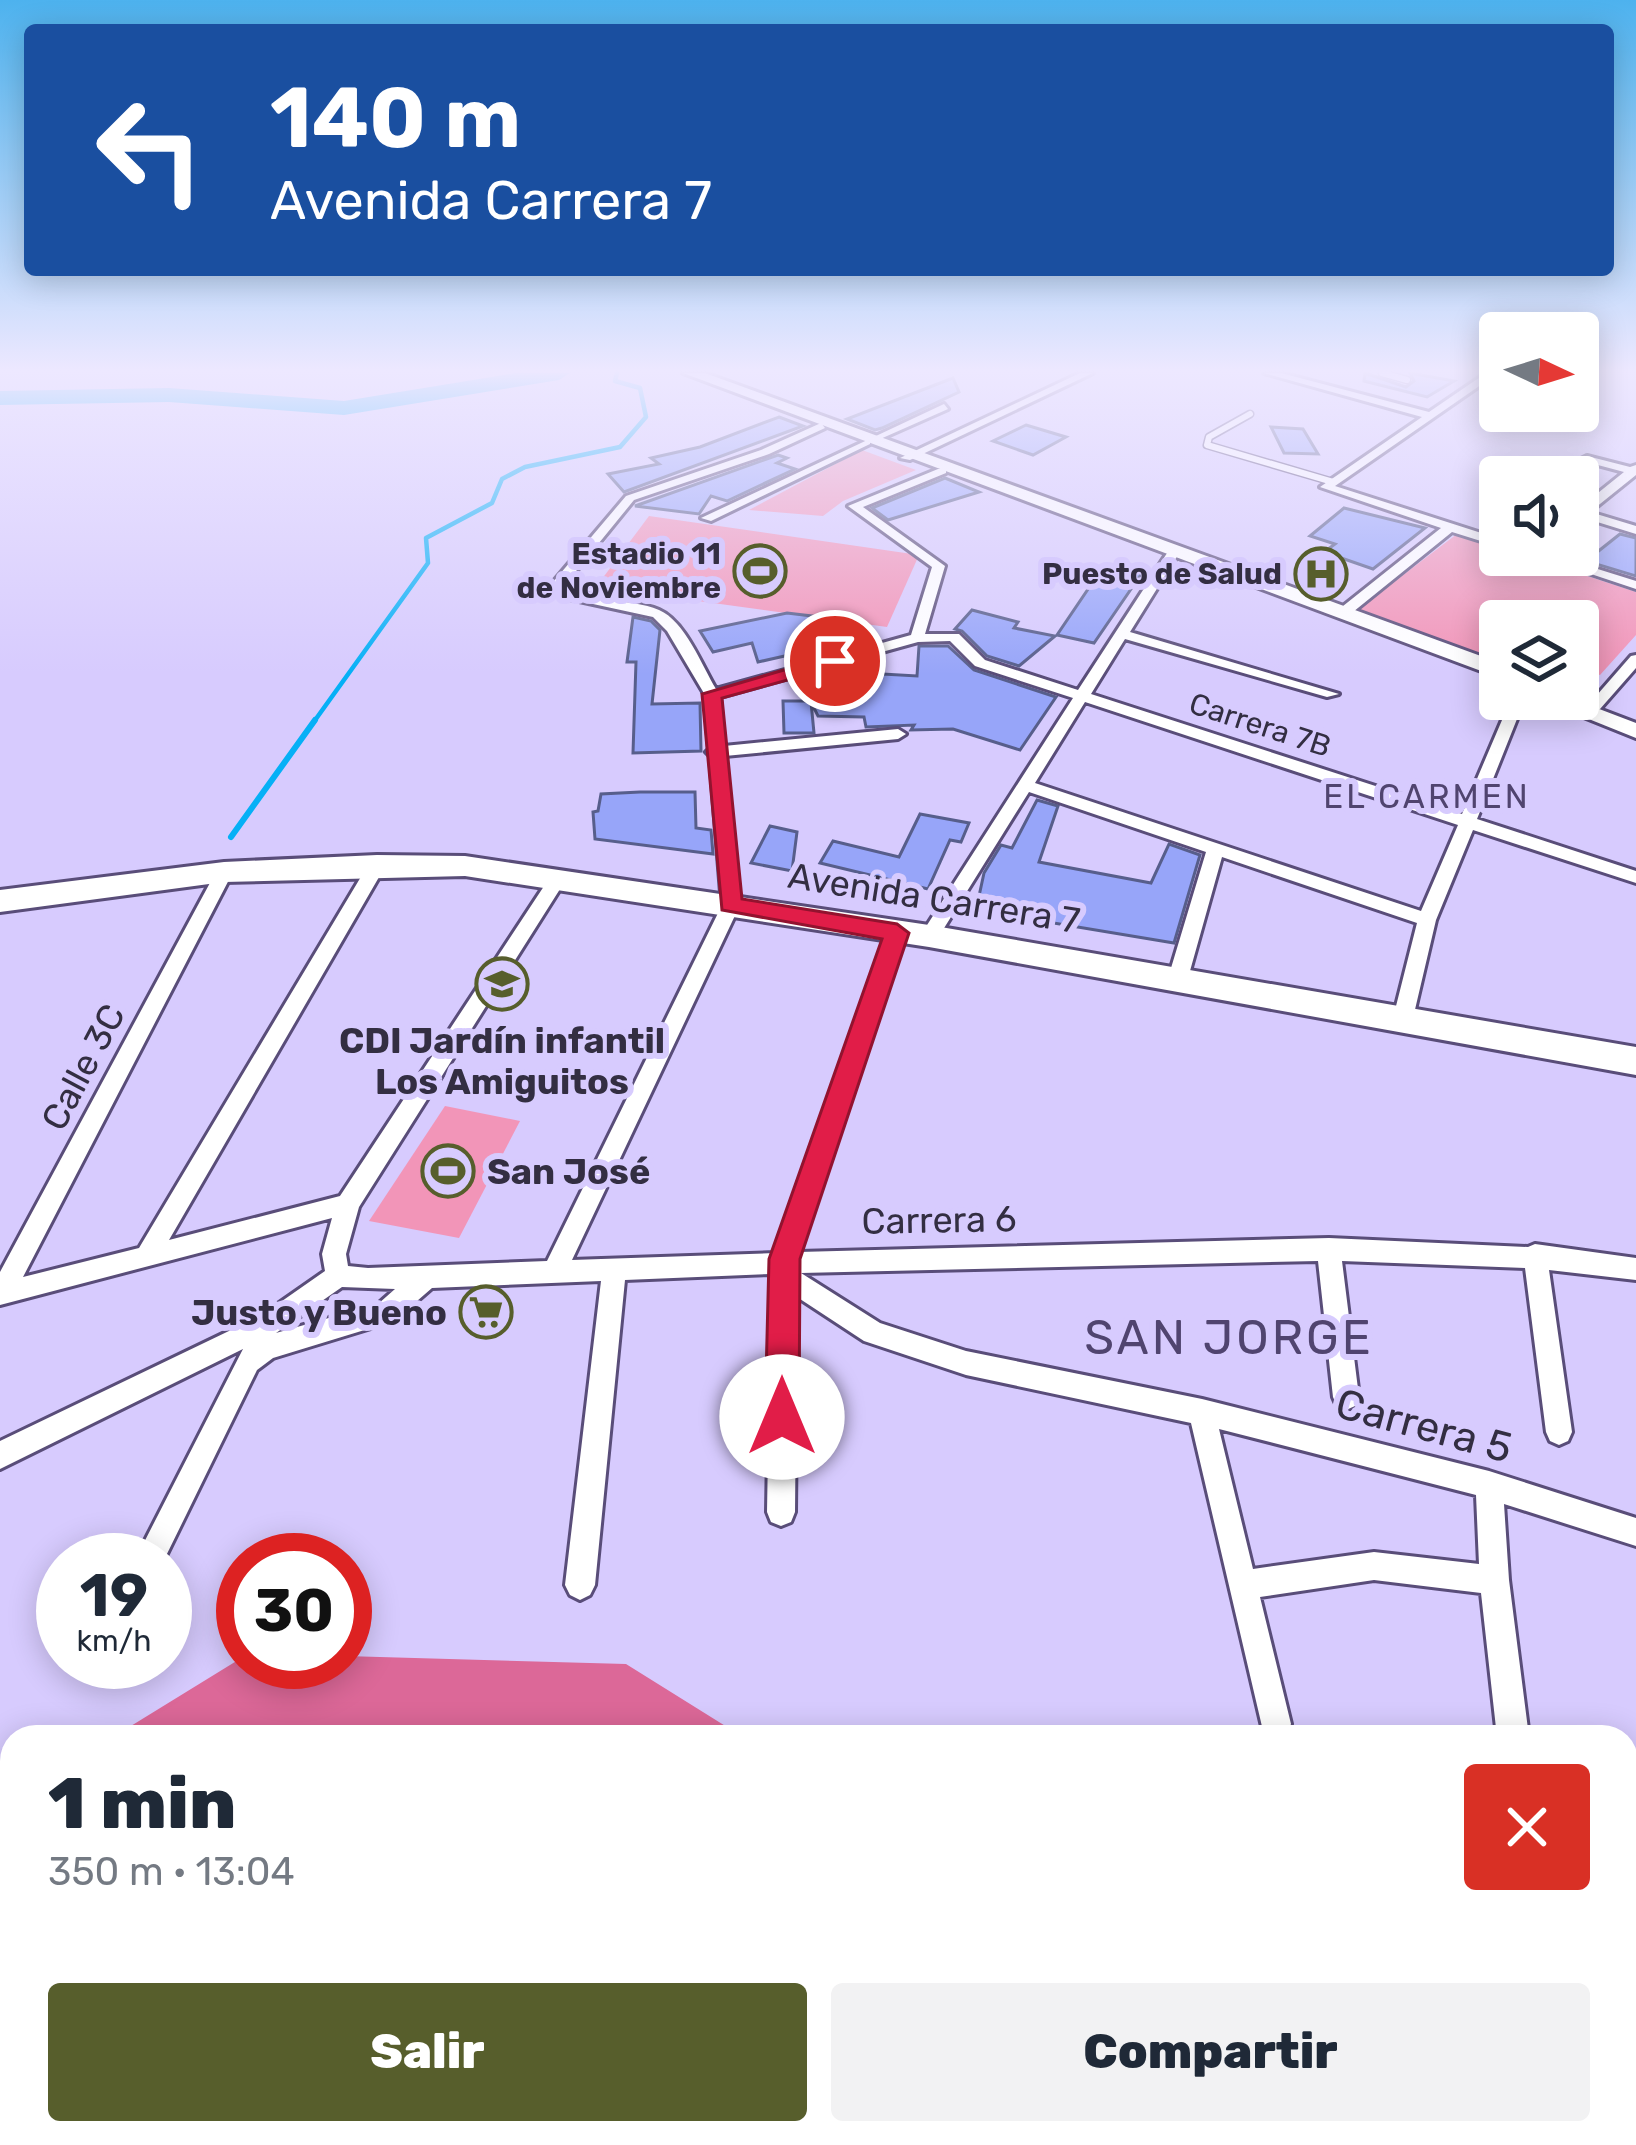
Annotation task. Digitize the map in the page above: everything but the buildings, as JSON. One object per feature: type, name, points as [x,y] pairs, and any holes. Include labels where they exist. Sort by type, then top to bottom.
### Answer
[{"type":"main road","name":"Avenida Carrera 7","points":[[0,901],[224,872],[465,866],[1178,978],[1636,1061]]},
{"type":"street","points":[[554,1272],[731,905],[712,694],[673,628],[658,614],[575,596],[561,581],[630,498],[703,473]]},
{"type":"street","points":[[707,518],[801,473]]},
{"type":"street","points":[[712,694],[917,638],[939,566],[854,506],[937,473]]},
{"type":"street","points":[[948,473],[1479,668]]},
{"type":"street","points":[[958,473],[1479,668]]},
{"type":"street","points":[[1330,484],[1346,473]]},
{"type":"street","points":[[1631,473],[1581,513],[1636,530]]},
{"type":"street","points":[[1330,484],[1479,536]]},
{"type":"street","points":[[1343,613],[1450,527]]},
{"type":"street","points":[[781,1511],[784,1267],[913,934],[1022,784],[1171,554]]},
{"type":"street","points":[[1599,573],[1636,585]]},
{"type":"street","points":[[1120,633],[1332,694]]},
{"type":"street","name":"Carrera 7B","points":[[917,638],[959,640],[980,663],[1636,877]]},
{"type":"street","points":[[1599,692],[1636,659]]},
{"type":"street","points":[[1599,708],[1636,721]]},
{"type":"street","points":[[1599,717],[1636,731]]},
{"type":"street","points":[[1403,1018],[1427,920],[1509,720]]},
{"type":"street","points":[[714,752],[898,734]]},
{"type":"street","points":[[1022,784],[1427,920]]},
{"type":"street","points":[[1178,978],[1216,848]]},
{"type":"street","points":[[147,1256],[376,865]]},
{"type":"street","name":"Calle 3C","points":[[1,1294],[224,872]]},
{"type":"street","points":[[0,1455],[271,1323],[338,1276],[334,1254],[349,1204],[558,878]]},
{"type":"street","points":[[1,1294],[349,1204]]},
{"type":"street","points":[[1330,1249],[1346,1397]]},
{"type":"street","name":"Carrera 6","points":[[338,1276],[1330,1249],[1535,1255],[1636,1269]]},
{"type":"street","points":[[1535,1255],[1559,1432]]},
{"type":"street","name":"Carrera 5","points":[[784,1267],[873,1333],[966,1363],[1202,1412],[1489,1485],[1636,1532]]},
{"type":"street","points":[[580,1585],[614,1271]]},
{"type":"street","points":[[162,1533],[248,1360],[266,1348],[385,1313],[427,1277]]},
{"type":"street","points":[[1202,1412],[1275,1724]]},
{"type":"street","points":[[1489,1485],[1494,1580],[1512,1725]]},
{"type":"street","points":[[1246,1585],[1374,1566],[1494,1580]]},
{"type":"lane","points":[[1295,473],[1330,484]]},
{"type":"shaded area","points":[[818,473],[909,473],[843,501],[823,516],[749,510]]},
{"type":"shaded area","name":"Estadio 11 de Noviembre","points":[[649,516],[919,555],[887,627],[596,587]]},
{"type":"shaded area","points":[[1457,534],[1479,541],[1479,576],[1587,576],[1636,592],[1636,635],[1600,675],[1599,600],[1479,600],[1479,656],[1357,610]]},
{"type":"shaded area","name":"San José","points":[[445,1106],[520,1121],[459,1238],[369,1221]]},
{"type":"shaded area","points":[[372,1657],[626,1664],[724,1725],[132,1725],[216,1674],[216,1689],[372,1689]]},
{"type":"waterway","points":[[313,723],[428,563],[426,538],[492,503],[502,479],[513,473]]},
{"type":"waterway","points":[[231,837],[315,720]]},
{"type":"place","name":"Estadio 11 de Noviembre","points":[[760,571]]},
{"type":"place","name":"Puesto de Salud","points":[[1321,574]]},
{"type":"place","name":"CDI Jardín infantil Los Amiguitos","points":[[502,984]]},
{"type":"place","name":"San José","points":[[448,1171]]},
{"type":"place","name":"Justo y Bueno","points":[[486,1312]]},
{"type":"district","name":"EL CARMEN","points":[[1427,796]]},
{"type":"district","name":"SAN JORGE","points":[[1229,1337]]},
{"type":"route","points":[[782,1417],[785,1259],[897,933],[731,905],[712,694],[835,661]]}]
